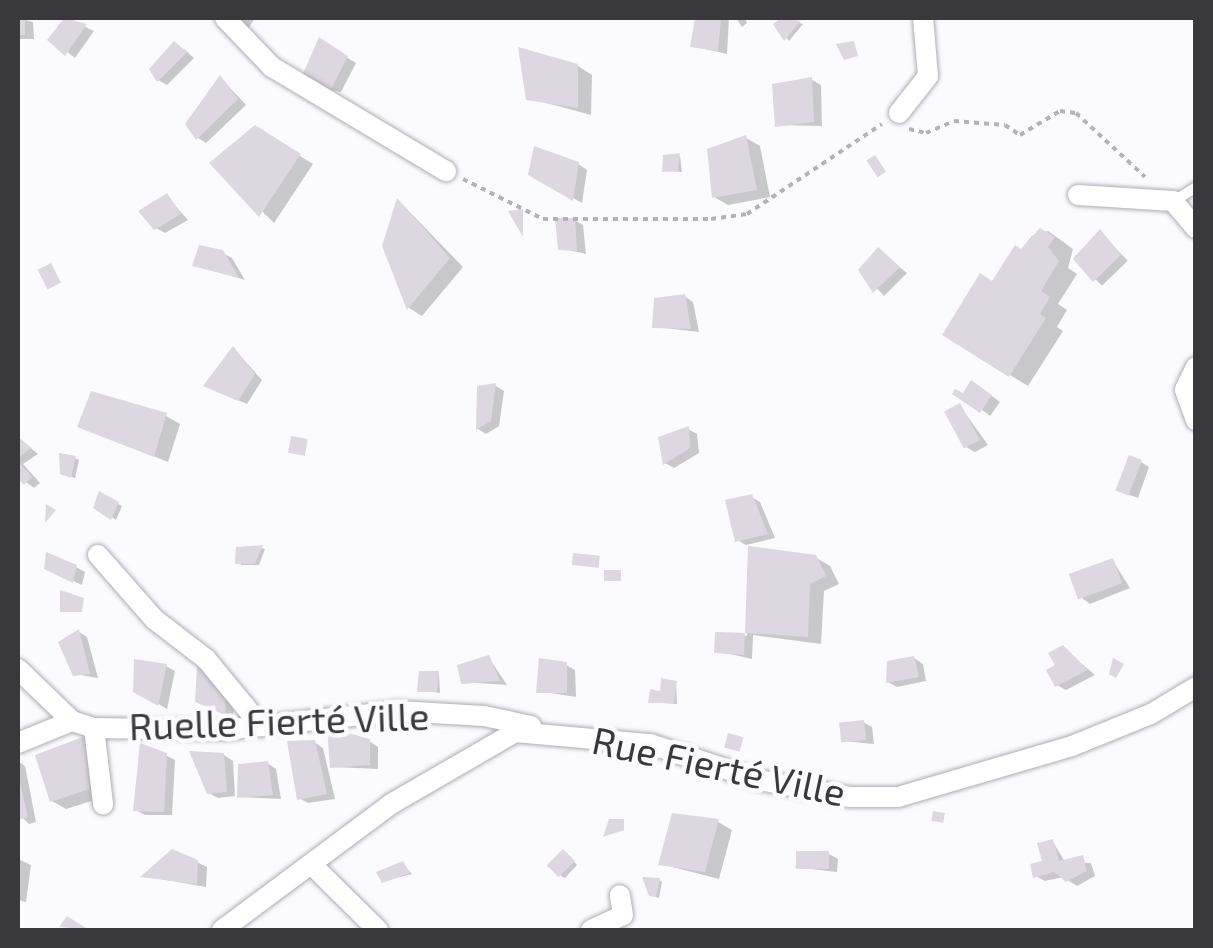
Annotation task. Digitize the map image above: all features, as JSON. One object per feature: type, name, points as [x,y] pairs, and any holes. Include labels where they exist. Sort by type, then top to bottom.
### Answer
[{"type":"street","points":[[225,18],[272,67],[446,171]]},
{"type":"street","points":[[899,113],[928,76],[923,18]]},
{"type":"street","points":[[1078,194],[1173,201],[1196,228]]},
{"type":"street","points":[[1196,367],[1184,390],[1196,420]]},
{"type":"street","points":[[98,555],[154,619],[218,672],[261,726]]},
{"type":"street","name":"Ruelle Fierté Ville","points":[[18,669],[72,721],[94,728],[261,726],[398,711],[484,716],[560,733]]},
{"type":"street","name":"Rue Fierté Ville","points":[[222,930],[391,804],[515,732],[650,744],[759,780],[850,797],[898,798],[1072,746],[1151,714],[1196,687]]},
{"type":"street","points":[[18,743],[72,721]]},
{"type":"street","points":[[94,728],[103,804]]},
{"type":"street","points":[[312,865],[378,930]]},
{"type":"street","points":[[591,930],[623,915],[620,895]]},
{"type":"lane","points":[[1173,201],[1196,187]]},
{"type":"path","points":[[446,171],[543,219],[711,219],[747,214],[899,113],[909,129],[926,133],[954,121],[1004,125],[1020,135],[1060,111],[1076,114],[1089,132],[1173,201]]},
{"type":"building","points":[[18,18],[25,18],[25,35],[18,35]]},
{"type":"building","points":[[64,18],[87,24],[65,56],[47,40]]},
{"type":"building","points":[[695,18],[721,18],[718,51],[690,47]]},
{"type":"building","points":[[781,18],[801,21],[784,41],[773,24]]},
{"type":"building","points":[[319,37],[348,56],[331,89],[299,83]]},
{"type":"building","points":[[174,41],[187,52],[157,82],[149,69]]},
{"type":"building","points":[[854,41],[858,56],[844,60],[836,44]]},
{"type":"building","points":[[518,47],[578,64],[578,108],[526,100]]},
{"type":"building","points":[[220,75],[238,99],[196,140],[185,124]]},
{"type":"building","points":[[812,77],[814,122],[775,127],[772,84]]},
{"type":"building","points":[[255,125],[301,154],[259,217],[209,163]]},
{"type":"building","points":[[746,135],[757,190],[712,198],[707,149]]},
{"type":"building","points":[[534,146],[579,162],[573,201],[528,175]]},
{"type":"building","points":[[680,153],[678,171],[662,172],[663,155]]},
{"type":"building","points":[[875,155],[886,172],[878,177],[867,160]]},
{"type":"building","points":[[167,193],[181,214],[154,230],[138,211]]},
{"type":"building","points":[[397,198],[450,258],[407,310],[382,246]]},
{"type":"building","points":[[523,209],[523,237],[508,211]]},
{"type":"building","points":[[555,218],[575,218],[577,251],[558,250]]},
{"type":"building","points":[[1040,228],[1055,237],[1048,247],[1059,261],[1041,291],[1050,297],[1040,314],[1046,318],[1009,377],[942,335],[980,273],[992,281],[1015,245],[1021,249]]},
{"type":"building","points":[[1100,229],[1121,255],[1093,282],[1073,259]]},
{"type":"building","points":[[199,245],[223,250],[239,278],[192,266]]},
{"type":"building","points":[[878,247],[900,267],[873,293],[858,270]]},
{"type":"building","points":[[51,263],[61,283],[48,289],[38,270]]},
{"type":"building","points":[[685,294],[691,329],[652,328],[654,298]]},
{"type":"building","points":[[233,346],[255,374],[238,401],[203,386]]},
{"type":"building","points":[[971,380],[992,395],[980,413],[952,394],[955,389],[963,393]]},
{"type":"building","points":[[496,383],[491,421],[476,430],[477,386]]},
{"type":"building","points":[[91,391],[167,413],[154,457],[77,427]]},
{"type":"building","points":[[960,403],[980,440],[964,449],[944,411]]},
{"type":"building","points":[[689,426],[690,448],[663,465],[658,437]]},
{"type":"building","points":[[291,436],[308,439],[305,456],[288,453]]},
{"type":"building","points":[[18,437],[31,448],[18,458]]},
{"type":"building","points":[[59,453],[76,456],[71,478],[60,474]]},
{"type":"building","points":[[1129,455],[1142,460],[1128,495],[1115,490]]},
{"type":"building","points":[[18,461],[32,477],[24,485],[18,479]]},
{"type":"building","points":[[99,491],[119,502],[111,520],[93,508]]},
{"type":"building","points":[[752,494],[768,534],[735,542],[725,500]]},
{"type":"building","points":[[46,504],[56,510],[45,523]]},
{"type":"building","points":[[263,545],[255,564],[235,564],[236,547]]},
{"type":"building","points":[[748,546],[816,555],[826,576],[810,584],[808,637],[745,633]]},
{"type":"building","points":[[46,552],[77,565],[73,583],[44,569]]},
{"type":"building","points":[[573,553],[600,556],[599,568],[572,565]]},
{"type":"building","points":[[1113,558],[1122,583],[1078,599],[1069,574]]},
{"type":"building","points":[[604,570],[621,570],[621,581],[604,581]]},
{"type":"building","points":[[60,590],[84,598],[82,612],[60,612]]},
{"type":"building","points":[[79,629],[90,674],[73,676],[58,642]]},
{"type":"building","points":[[715,632],[745,633],[744,655],[714,653]]},
{"type":"building","points":[[1063,645],[1088,670],[1055,687],[1046,670],[1055,665],[1048,653]]},
{"type":"building","points":[[489,655],[500,681],[461,684],[457,665]]},
{"type":"building","points":[[914,656],[919,677],[886,683],[887,661]]},
{"type":"building","points":[[539,658],[567,662],[567,693],[536,693]]},
{"type":"building","points":[[1113,658],[1124,664],[1116,678],[1109,674]]},
{"type":"building","points":[[134,659],[167,664],[158,706],[133,692]]},
{"type":"building","points":[[197,666],[226,690],[225,715],[195,702]]},
{"type":"building","points":[[419,671],[439,671],[437,692],[417,692]]},
{"type":"building","points":[[661,678],[677,681],[674,703],[648,703],[650,689],[660,691]]},
{"type":"building","points":[[864,720],[866,740],[841,743],[839,723]]},
{"type":"building","points":[[327,727],[370,739],[370,765],[330,768]]},
{"type":"building","points":[[728,733],[743,737],[740,752],[724,747]]},
{"type":"building","points":[[88,735],[90,789],[50,802],[35,755]]},
{"type":"building","points":[[315,740],[327,794],[297,800],[287,741]]},
{"type":"building","points":[[140,743],[167,753],[164,812],[133,811]]},
{"type":"building","points":[[189,751],[224,753],[227,792],[207,794]]},
{"type":"building","points":[[268,761],[273,795],[237,798],[238,764]]},
{"type":"building","points":[[18,774],[28,817],[18,820]]},
{"type":"building","points":[[933,811],[945,813],[943,823],[931,821]]},
{"type":"building","points":[[672,813],[719,819],[705,872],[658,865]]},
{"type":"building","points":[[609,819],[624,819],[624,830],[603,837]]},
{"type":"building","points":[[1053,839],[1059,861],[1083,855],[1087,871],[1066,882],[1054,872],[1033,878],[1030,864],[1042,861],[1037,843]]},
{"type":"building","points":[[172,849],[198,860],[197,884],[140,877]]},
{"type":"building","points":[[563,849],[575,861],[559,877],[547,865]]},
{"type":"building","points":[[796,851],[829,851],[829,869],[796,869]]},
{"type":"building","points":[[403,861],[410,873],[382,883],[376,872]]},
{"type":"building","points":[[642,877],[660,878],[656,897],[649,896]]},
{"type":"building","points":[[67,916],[89,930],[59,927]]}]
